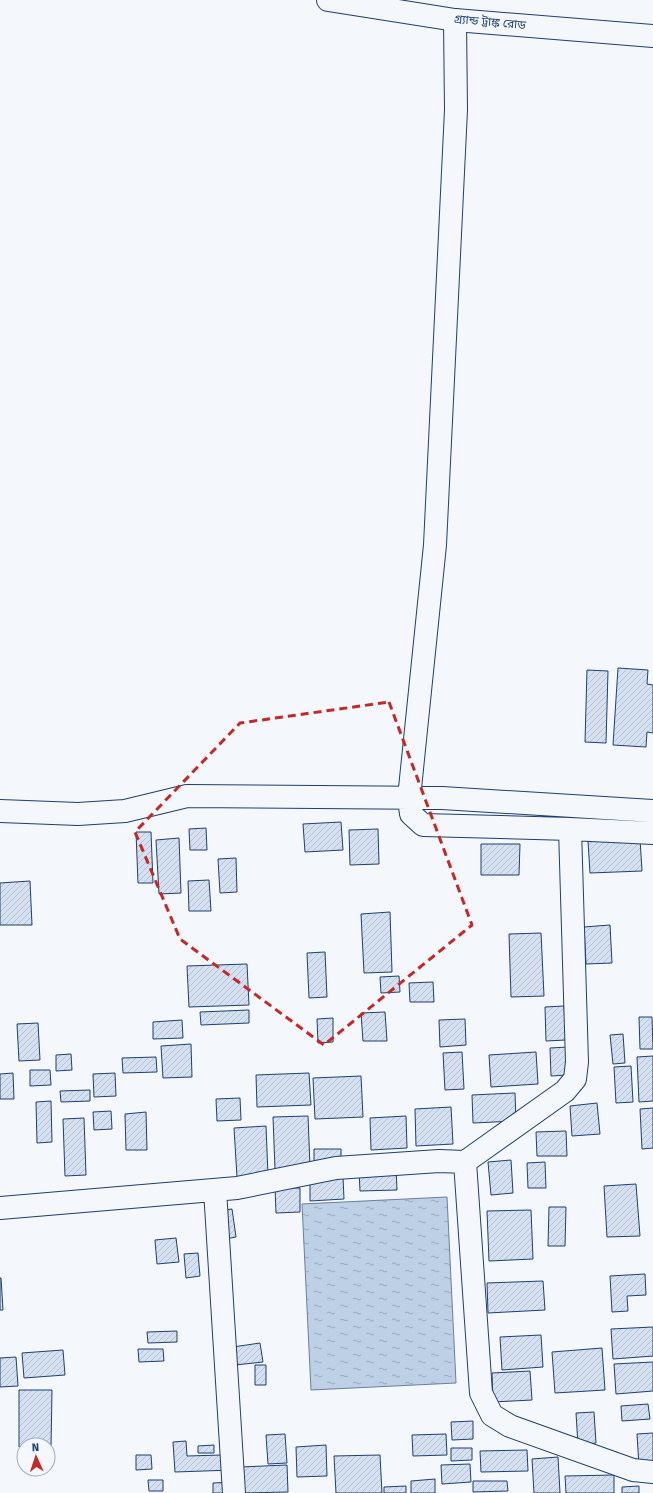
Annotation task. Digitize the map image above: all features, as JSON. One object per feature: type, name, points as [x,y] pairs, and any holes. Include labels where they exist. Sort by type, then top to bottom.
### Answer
[{"type":"main road","name":"গ্র্যান্ড ট্রাঙ্ক রোড","points":[[328,0],[455,20],[653,36]]},
{"type":"main road","points":[[455,20],[456,118],[435,545],[409,798],[411,814],[423,825],[653,833]]},
{"type":"main road","points":[[0,811],[78,814],[126,811],[187,796],[450,799],[653,811]]},
{"type":"main road","points":[[0,1208],[237,1188],[336,1168],[439,1162],[465,1162],[565,1091],[575,1079],[577,1062],[570,829]]},
{"type":"main road","points":[[465,1162],[481,1393],[492,1415],[510,1426],[626,1468],[653,1472]]},
{"type":"main road","points":[[215,1190],[234,1493]]},
{"type":"highlighted area","points":[[389,702],[472,925],[324,1045],[180,939],[135,832],[240,723]]},
{"type":"water","points":[[447,1197],[456,1383],[311,1390],[302,1204]]},
{"type":"building","points":[[618,668],[648,670],[647,684],[653,685],[653,733],[647,732],[646,747],[613,745]]},
{"type":"building","points":[[587,670],[608,671],[606,743],[585,742]]},
{"type":"building","points":[[341,822],[343,850],[305,852],[303,824]]},
{"type":"building","points":[[206,828],[207,850],[190,850],[189,829]]},
{"type":"building","points":[[378,829],[379,864],[350,865],[349,830]]},
{"type":"building","points":[[136,832],[151,832],[153,883],[138,883]]},
{"type":"building","points":[[179,838],[181,893],[159,894],[156,840]]},
{"type":"building","points":[[640,839],[642,871],[590,873],[588,841]]},
{"type":"building","points":[[481,844],[520,844],[519,875],[481,875]]},
{"type":"building","points":[[236,858],[237,892],[220,893],[218,859]]},
{"type":"building","points":[[209,880],[211,911],[189,911],[188,881]]},
{"type":"building","points":[[30,881],[32,925],[0,925],[0,883]]},
{"type":"building","points":[[390,912],[392,972],[364,973],[361,914]]},
{"type":"building","points":[[610,925],[612,963],[586,964],[584,927]]},
{"type":"building","points":[[541,933],[544,996],[511,997],[509,934]]},
{"type":"building","points":[[325,952],[327,997],[309,998],[307,953]]},
{"type":"building","points":[[247,964],[249,1005],[189,1007],[187,966]]},
{"type":"building","points":[[399,976],[400,992],[381,993],[380,977]]},
{"type":"building","points":[[433,982],[434,1002],[410,1002],[409,983]]},
{"type":"building","points":[[564,1006],[566,1040],[546,1041],[545,1007]]},
{"type":"building","points":[[249,1010],[249,1023],[201,1025],[200,1012]]},
{"type":"building","points":[[385,1012],[387,1041],[363,1041],[361,1013]]},
{"type":"building","points":[[639,1017],[652,1017],[653,1049],[640,1049]]},
{"type":"building","points":[[333,1018],[333,1042],[318,1043],[317,1019]]},
{"type":"building","points":[[465,1019],[466,1045],[440,1047],[439,1020]]},
{"type":"building","points":[[182,1020],[183,1038],[153,1039],[153,1022]]},
{"type":"building","points":[[38,1023],[40,1060],[19,1061],[17,1024]]},
{"type":"building","points":[[623,1034],[625,1063],[613,1064],[610,1035]]},
{"type":"building","points":[[191,1044],[192,1077],[163,1078],[161,1046]]},
{"type":"building","points":[[568,1047],[568,1075],[551,1076],[550,1048]]},
{"type":"building","points":[[462,1052],[464,1089],[445,1090],[443,1053]]},
{"type":"building","points":[[536,1052],[538,1084],[491,1087],[489,1055]]},
{"type":"building","points":[[71,1054],[72,1070],[56,1071],[56,1055]]},
{"type":"building","points":[[653,1056],[653,1101],[639,1102],[637,1057]]},
{"type":"building","points":[[156,1057],[157,1072],[123,1073],[122,1058]]},
{"type":"building","points":[[631,1066],[633,1102],[616,1103],[614,1067]]},
{"type":"building","points":[[30,1070],[50,1070],[51,1085],[30,1086]]},
{"type":"building","points":[[13,1073],[14,1099],[0,1099],[0,1074]]},
{"type":"building","points":[[115,1073],[116,1096],[94,1097],[93,1074]]},
{"type":"building","points":[[309,1073],[311,1105],[257,1107],[256,1075]]},
{"type":"building","points":[[361,1076],[363,1117],[315,1119],[313,1078]]},
{"type":"building","points":[[90,1090],[90,1101],[61,1102],[60,1091]]},
{"type":"building","points":[[515,1093],[516,1121],[473,1123],[472,1095]]},
{"type":"building","points":[[240,1098],[241,1120],[217,1121],[216,1099]]},
{"type":"building","points":[[51,1101],[52,1142],[37,1143],[36,1102]]},
{"type":"building","points":[[597,1103],[600,1134],[572,1136],[570,1106]]},
{"type":"building","points":[[451,1107],[453,1144],[416,1146],[415,1109]]},
{"type":"building","points":[[653,1108],[653,1148],[642,1149],[640,1109]]},
{"type":"building","points":[[111,1111],[112,1129],[94,1130],[93,1112]]},
{"type":"building","points":[[146,1112],[147,1150],[126,1150],[125,1114]]},
{"type":"building","points":[[308,1116],[310,1167],[275,1169],[273,1117]]},
{"type":"building","points":[[406,1116],[407,1148],[371,1150],[370,1118]]},
{"type":"building","points":[[84,1118],[86,1175],[65,1176],[63,1119]]},
{"type":"building","points":[[266,1126],[268,1176],[237,1177],[234,1128]]},
{"type":"building","points":[[566,1131],[567,1156],[537,1156],[536,1132]]},
{"type":"building","points":[[314,1149],[341,1149],[341,1160],[314,1161]]},
{"type":"building","points":[[511,1160],[513,1193],[491,1195],[488,1162]]},
{"type":"building","points":[[545,1162],[546,1188],[528,1188],[527,1163]]},
{"type":"building","points":[[396,1168],[397,1190],[360,1191],[359,1170]]},
{"type":"building","points":[[343,1177],[344,1199],[310,1201],[310,1178]]},
{"type":"building","points":[[636,1184],[640,1236],[607,1237],[604,1186]]},
{"type":"building","points":[[275,1188],[300,1188],[300,1212],[276,1213]]},
{"type":"building","points":[[549,1207],[566,1207],[565,1246],[548,1246]]},
{"type":"building","points":[[232,1209],[236,1237],[220,1240],[216,1211]]},
{"type":"building","points":[[531,1210],[533,1259],[489,1261],[487,1211]]},
{"type":"building","points":[[176,1238],[179,1262],[157,1264],[155,1240]]},
{"type":"building","points":[[198,1253],[200,1276],[186,1278],[184,1254]]},
{"type":"building","points":[[645,1274],[646,1295],[627,1296],[628,1311],[612,1312],[610,1276]]},
{"type":"building","points":[[1,1278],[3,1310],[0,1310]]},
{"type":"building","points":[[543,1281],[545,1310],[488,1313],[487,1283]]},
{"type":"building","points":[[653,1327],[653,1356],[613,1359],[611,1329]]},
{"type":"building","points":[[177,1331],[177,1342],[148,1343],[147,1332]]},
{"type":"building","points":[[541,1335],[543,1367],[502,1370],[500,1337]]},
{"type":"building","points":[[260,1343],[263,1362],[235,1365],[233,1347]]},
{"type":"building","points":[[602,1348],[605,1390],[555,1393],[552,1352]]},
{"type":"building","points":[[138,1349],[163,1349],[164,1361],[139,1362]]},
{"type":"building","points":[[63,1350],[65,1375],[24,1378],[22,1353]]},
{"type":"building","points":[[16,1357],[18,1386],[0,1387],[0,1358]]},
{"type":"building","points":[[653,1362],[653,1391],[616,1394],[614,1364]]},
{"type":"building","points":[[255,1365],[266,1365],[266,1385],[255,1385]]},
{"type":"building","points":[[530,1371],[532,1400],[493,1402],[492,1373]]},
{"type":"building","points":[[19,1390],[52,1390],[51,1437],[19,1437]]},
{"type":"building","points":[[648,1404],[650,1419],[622,1421],[621,1406]]},
{"type":"building","points":[[594,1412],[596,1443],[578,1445],[576,1413]]},
{"type":"building","points":[[473,1421],[473,1439],[452,1440],[451,1422]]},
{"type":"building","points":[[653,1433],[653,1465],[639,1466],[637,1434]]},
{"type":"building","points":[[285,1434],[287,1463],[268,1464],[266,1435]]},
{"type":"building","points":[[446,1434],[447,1455],[413,1456],[412,1435]]},
{"type":"building","points":[[186,1441],[187,1456],[222,1455],[233,1470],[175,1472],[173,1442]]},
{"type":"building","points":[[214,1445],[214,1453],[198,1453],[198,1446]]},
{"type":"building","points":[[326,1445],[327,1476],[297,1477],[296,1447]]},
{"type":"building","points":[[451,1448],[472,1448],[472,1460],[451,1461]]},
{"type":"building","points":[[527,1450],[528,1471],[481,1472],[480,1451]]},
{"type":"building","points":[[136,1455],[151,1455],[152,1469],[136,1470]]},
{"type":"building","points":[[380,1455],[382,1493],[336,1493],[334,1456]]},
{"type":"building","points":[[558,1457],[560,1493],[534,1493],[532,1459]]},
{"type":"building","points":[[470,1464],[471,1482],[442,1484],[441,1465]]},
{"type":"building","points":[[287,1465],[288,1492],[242,1493],[241,1467]]},
{"type":"building","points":[[614,1475],[614,1493],[566,1493],[565,1476]]},
{"type":"building","points":[[435,1479],[435,1493],[411,1493],[411,1481]]},
{"type":"building","points":[[148,1480],[163,1480],[163,1491],[149,1491]]},
{"type":"building","points":[[473,1481],[507,1481],[508,1491],[473,1492]]},
{"type":"building","points":[[233,1482],[234,1493],[213,1493],[213,1483]]},
{"type":"building","points":[[406,1486],[406,1493],[384,1493],[384,1487]]},
{"type":"building","points":[[639,1486],[639,1493],[622,1493],[622,1487]]}]
